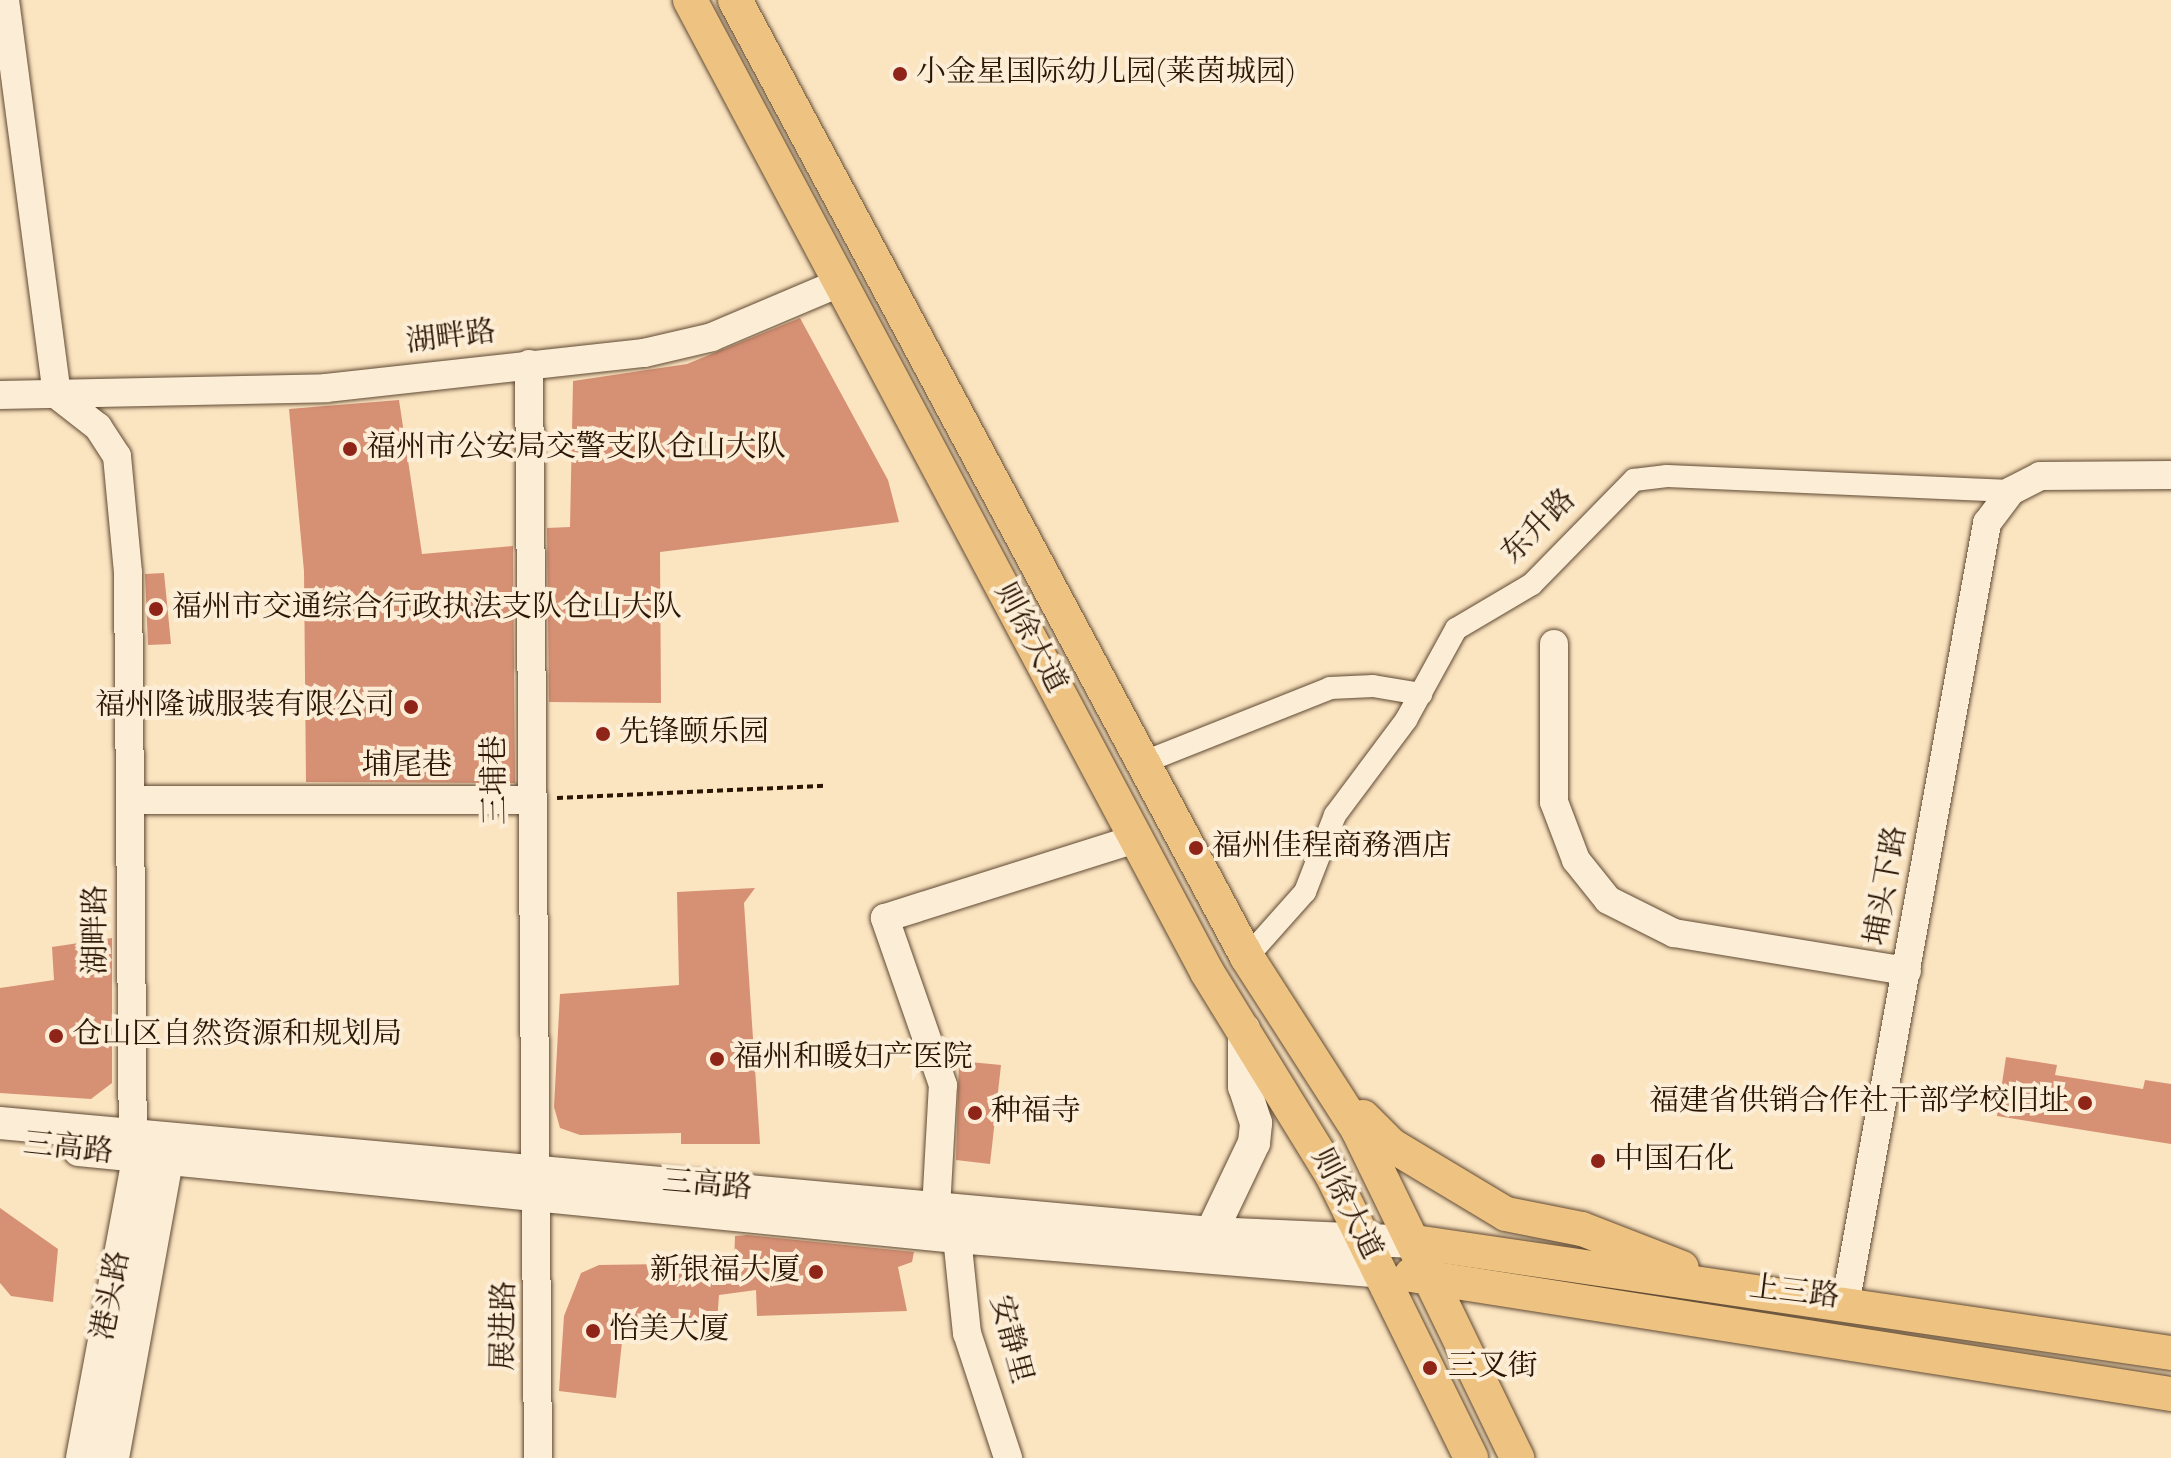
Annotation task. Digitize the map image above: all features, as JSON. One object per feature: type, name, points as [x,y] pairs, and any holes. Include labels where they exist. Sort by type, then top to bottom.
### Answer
[{"type":"main road","name":"则徐大道","points":[[690,0],[712,15],[839,283],[1135,839],[1332,1175],[1471,1458]]},
{"type":"main road","name":"则徐大道","points":[[735,0],[1147,761],[1247,957],[1358,1130],[1415,1242],[1517,1458]]},
{"type":"main road","points":[[1290,1023],[1379,1136],[1484,1203],[1506,1214],[1630,1244],[1719,1285]]},
{"type":"main road","points":[[1211,1233],[1254,1143],[1256,1123],[1244,1087],[1244,1029]]},
{"type":"main road","name":"三高路","points":[[0,1123],[148,1146],[539,1182],[936,1209],[1211,1233],[1415,1242]]},
{"type":"main road","name":"三高路","points":[[0,1143],[148,1146]]},
{"type":"main road","name":"港头路","points":[[82,1458],[148,1146]]},
{"type":"main road","name":"港头路","points":[[113,1458],[148,1146]]},
{"type":"main road","name":"三高路","points":[[539,1182],[957,1237],[1379,1272]]},
{"type":"main road","name":"上三路","points":[[1415,1242],[1846,1300],[2171,1353]]},
{"type":"main road","name":"上三路","points":[[1379,1272],[1429,1276],[2171,1394]]},
{"type":"street","points":[[5,0],[57,395]]},
{"type":"street","name":"湖畔路","points":[[0,395],[326,388],[681,346],[839,283]]},
{"type":"street","name":"三埔巷","points":[[529,364],[531,800],[539,1182]]},
{"type":"street","name":"湖畔路","points":[[57,395],[98,427],[117,456],[128,573],[132,800],[148,1146]]},
{"type":"street","points":[[2011,491],[2051,474],[2171,475]]},
{"type":"street","name":"东升路","points":[[1247,957],[1305,892],[1335,815],[1421,694],[1456,629],[1532,584],[1634,480],[1667,476],[2011,491]]},
{"type":"street","name":"埔头下路","points":[[1846,1300],[1987,523],[2011,491]]},
{"type":"street","points":[[1554,644],[1554,802],[1576,860],[1608,900],[1674,933],[1907,971]]},
{"type":"street","points":[[1147,761],[1330,688],[1373,686],[1421,694]]},
{"type":"street","name":"埔尾巷","points":[[132,800],[531,800]]},
{"type":"street","points":[[936,1209],[943,1085],[885,918],[1135,839]]},
{"type":"street","name":"展进路","points":[[538,1458],[539,1182]]},
{"type":"street","name":"安静里","points":[[957,1237],[967,1333],[1008,1458]]},
{"type":"path","points":[[531,800],[825,786]]},
{"type":"building","points":[[800,318],[888,480],[899,522],[660,552],[661,703],[549,702],[547,528],[570,527],[573,381],[687,364]]},
{"type":"building","name":"福州隆诚服装有限公司","points":[[399,400],[422,554],[513,546],[515,783],[306,782],[304,571],[289,409]]},
{"type":"building","name":"福州市交通综合行政执法支队仓山大队","points":[[164,573],[171,644],[148,645],[145,574]]},
{"type":"building","points":[[755,888],[744,903],[760,1144],[681,1144],[681,1133],[580,1135],[560,1128],[554,1107],[560,994],[679,985],[677,892]]},
{"type":"building","name":"仓山区自然资源和规划局","points":[[112,938],[112,1083],[91,1099],[0,1093],[0,988],[54,980],[52,947]]},
{"type":"building","name":"福建省供销合作社干部学校旧址","points":[[2006,1057],[2057,1065],[2055,1075],[2143,1089],[2145,1080],[2171,1084],[2171,1144],[1997,1116]]},
{"type":"building","name":"种福寺","points":[[959,1061],[1001,1065],[990,1164],[956,1160]]},
{"type":"building","points":[[0,1208],[58,1249],[53,1302],[11,1296],[0,1283]]},
{"type":"building","points":[[735,1236],[914,1252],[912,1262],[898,1267],[907,1311],[757,1316],[756,1290],[719,1295],[717,1322],[624,1323],[616,1398],[559,1391],[564,1316],[581,1273],[599,1265],[734,1263]]},
{"type":"place","name":"小金星国际幼儿园(莱茵城园)","points":[[900,74]]},
{"type":"place","name":"福州市公安局交警支队仓山大队","points":[[350,449]]},
{"type":"place","name":"福州市交通综合行政执法支队仓山大队","points":[[156,609]]},
{"type":"place","name":"福州隆诚服装有限公司","points":[[411,707]]},
{"type":"place","name":"先锋颐乐园","points":[[603,734]]},
{"type":"place","name":"福州佳程商務酒店","points":[[1196,848]]},
{"type":"place","name":"仓山区自然资源和规划局","points":[[56,1036]]},
{"type":"place","name":"福州和暖妇产医院","points":[[717,1059]]},
{"type":"place","name":"福建省供销合作社干部学校旧址","points":[[2085,1103]]},
{"type":"place","name":"种福寺","points":[[975,1113]]},
{"type":"place","name":"中国石化","points":[[1598,1161]]},
{"type":"place","name":"新银福大厦","points":[[816,1272]]},
{"type":"place","name":"怡美大厦","points":[[593,1331]]},
{"type":"place","name":"三叉街","points":[[1430,1368]]}]
